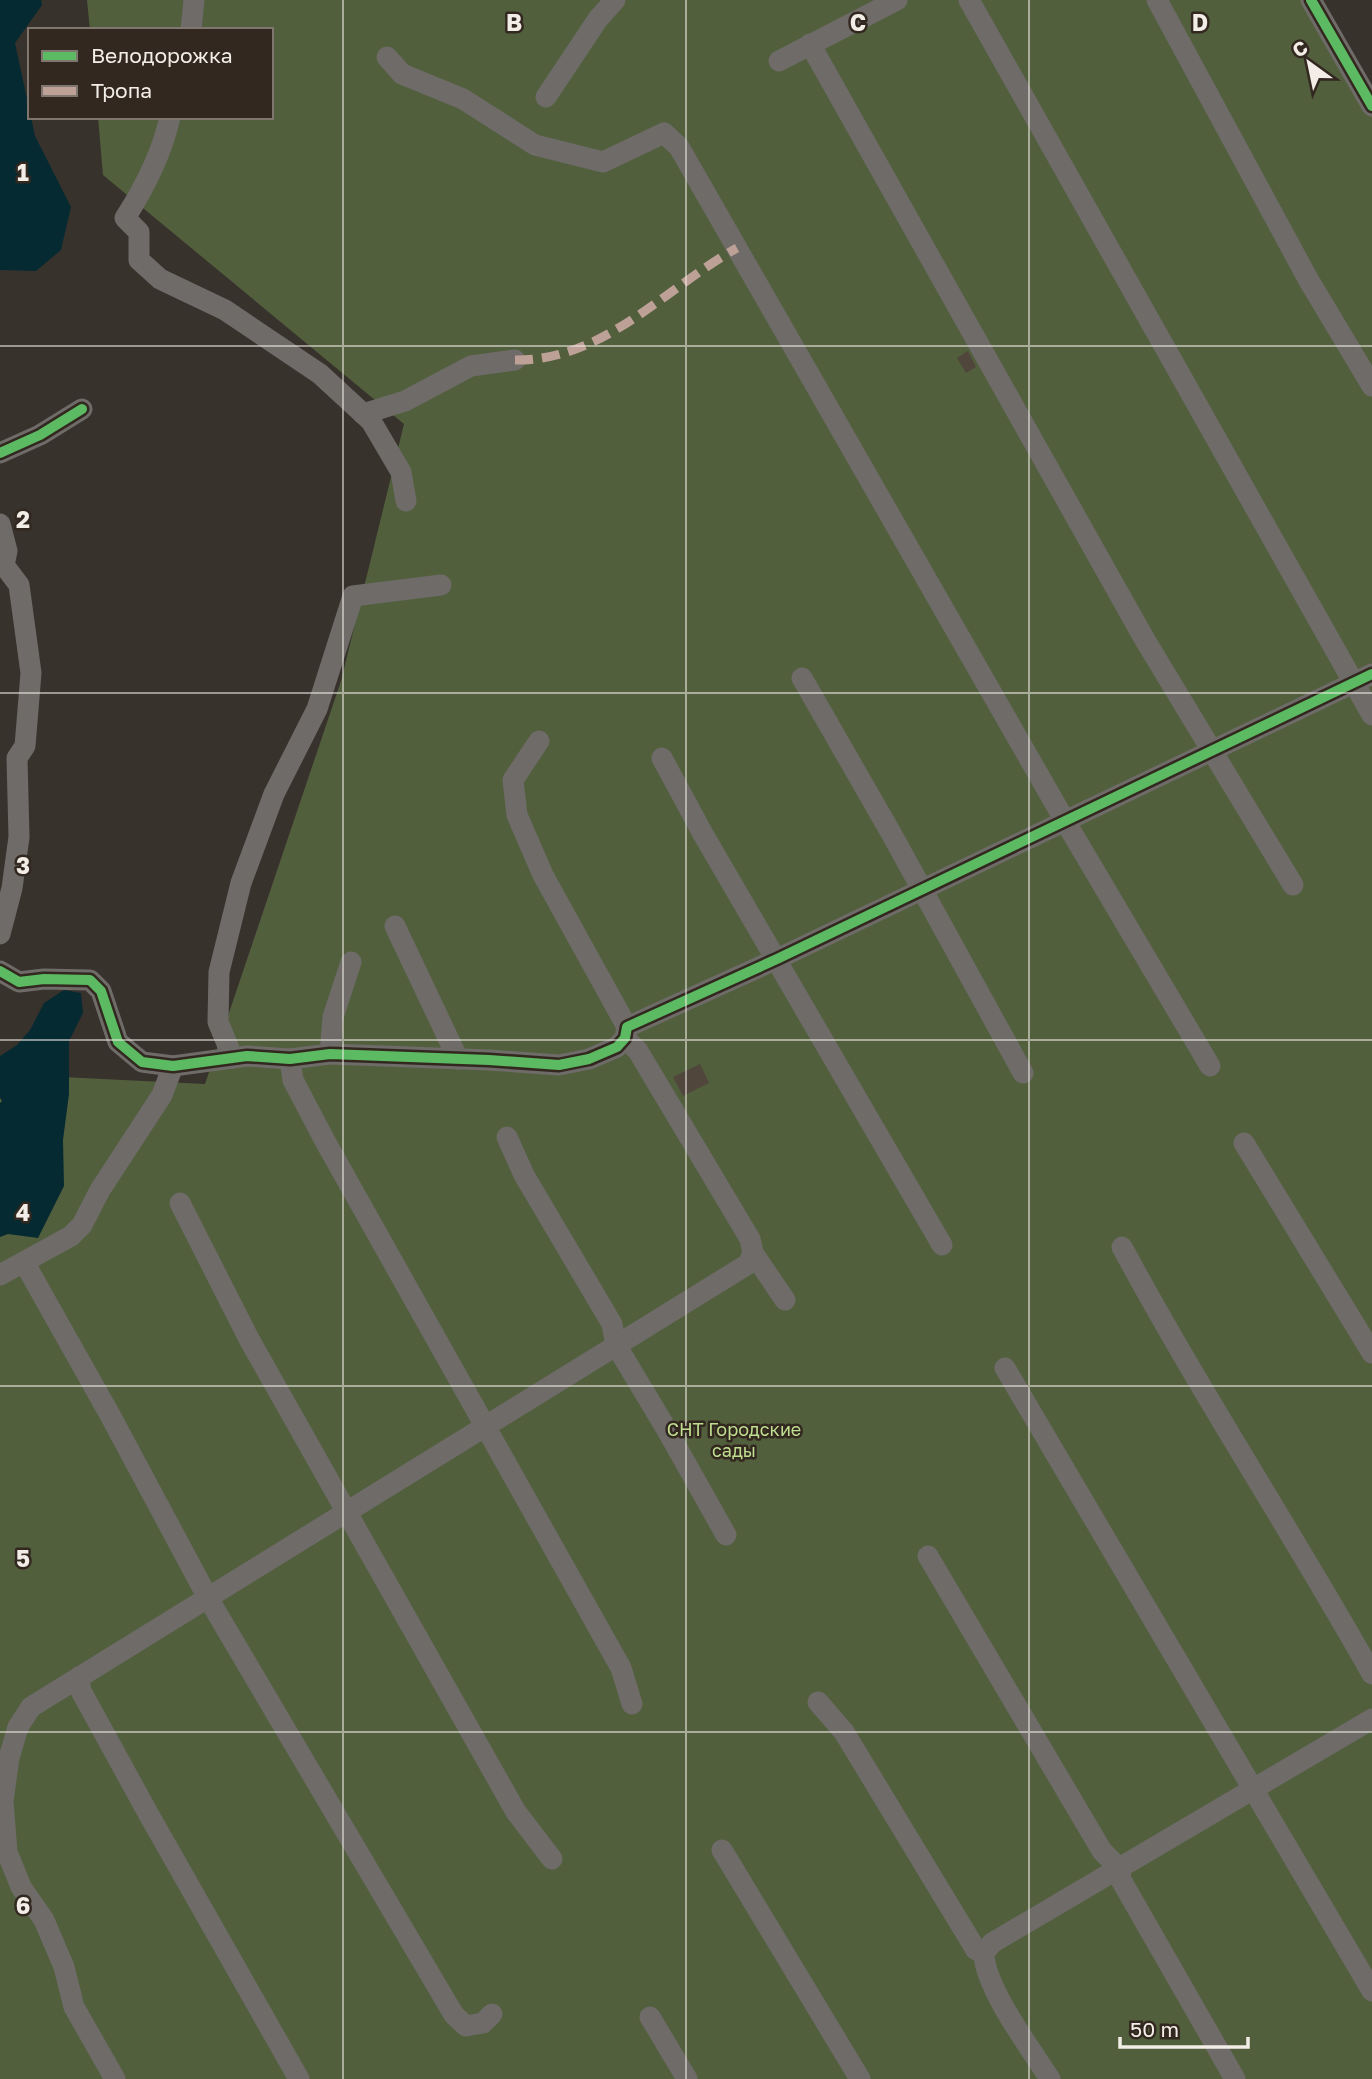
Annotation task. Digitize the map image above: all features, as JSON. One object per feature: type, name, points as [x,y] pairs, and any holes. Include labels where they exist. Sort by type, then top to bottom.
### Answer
[{"type":"street","points":[[191,28],[194,0]]},
{"type":"street","points":[[546,97],[598,19],[615,0]]},
{"type":"street","points":[[779,61],[810,44],[860,8],[897,0]]},
{"type":"street","points":[[970,0],[1092,220],[1364,678],[1372,715]]},
{"type":"street","points":[[1157,0],[1308,279],[1372,386]]},
{"type":"street","points":[[1311,0],[1372,106]]},
{"type":"street","points":[[810,44],[1145,640],[1293,885]]},
{"type":"street","points":[[387,57],[402,74],[463,99],[534,145],[603,162],[634,145],[664,134],[679,147],[1065,821],[1210,1066]]},
{"type":"street","points":[[170,119],[143,191],[125,218],[139,232],[139,260],[160,279],[225,310],[320,374],[371,421],[401,472],[406,501]]},
{"type":"street","points":[[363,414],[405,401],[471,366],[515,360]]},
{"type":"street","points":[[0,453],[40,435],[82,409]]},
{"type":"street","points":[[0,524],[7,551],[2,566],[19,585],[31,673],[25,746],[8,757],[19,837],[12,888],[0,934]]},
{"type":"street","points":[[233,1058],[218,1022],[219,972],[238,896],[274,794],[317,709],[353,596],[442,586]]},
{"type":"street","points":[[802,678],[1023,1073]]},
{"type":"street","points":[[0,971],[19,982],[44,979],[90,980],[101,990],[118,1042],[142,1062],[173,1066],[247,1056],[290,1059],[330,1054],[559,1065],[617,1047],[626,1032],[921,888],[1364,678]]},
{"type":"street","points":[[539,741],[513,780],[517,815],[543,875],[626,1032],[750,1239],[753,1253],[785,1300]]},
{"type":"street","points":[[662,758],[703,834],[942,1245]]},
{"type":"street","points":[[395,926],[458,1059]]},
{"type":"street","points":[[330,1054],[333,1017],[351,962]]},
{"type":"street","points":[[290,1059],[293,1080],[299,1092],[621,1668],[632,1704]]},
{"type":"street","points":[[0,1275],[71,1236],[82,1225],[100,1190],[162,1095],[173,1066]]},
{"type":"street","points":[[507,1137],[524,1175],[612,1324],[615,1345],[726,1535]]},
{"type":"street","points":[[1244,1143],[1372,1353]]},
{"type":"street","points":[[180,1203],[249,1339],[516,1812],[552,1859]]},
{"type":"street","points":[[1122,1247],[1163,1324],[1329,1597],[1372,1674]]},
{"type":"street","points":[[115,2079],[74,2007],[64,1966],[44,1920],[21,1887],[7,1852],[3,1801],[9,1758],[18,1727],[31,1707],[748,1264],[753,1253]]},
{"type":"street","points":[[24,1262],[208,1598],[454,2015],[466,2026],[483,2023],[492,2014]]},
{"type":"street","points":[[1005,1368],[1372,1991]]},
{"type":"street","points":[[928,1556],[1102,1851],[1120,1869],[1121,1880],[1235,2079]]},
{"type":"street","points":[[79,1676],[82,1691],[149,1815],[299,2079]]},
{"type":"street","points":[[818,1702],[844,1732],[976,1950],[984,1953]]},
{"type":"street","points":[[1049,2079],[1000,1997],[984,1962],[984,1953],[992,1943],[1372,1719]]},
{"type":"street","points":[[722,1850],[860,2079]]},
{"type":"street","points":[[650,2017],[687,2079]]},
{"type":"green space","name":"СНТ Городские сады","points":[[87,0],[1311,0],[1372,106],[1372,2079],[0,2079],[0,1074],[205,1084],[341,681],[404,424],[103,175],[98,119],[273,119],[273,28],[90,28]]},
{"type":"water","points":[[0,0],[41,0],[42,5],[15,43],[28,103],[28,119],[31,119],[35,136],[71,207],[61,250],[36,271],[0,270]]},
{"type":"water","points":[[64,990],[81,993],[83,1013],[69,1041],[69,1094],[63,1140],[64,1186],[38,1238],[8,1234],[0,1237],[0,1056],[17,1045],[30,1030],[44,1003]]},
{"type":"building","points":[[968,351],[976,367],[966,373],[957,358]]},
{"type":"building","points":[[700,1064],[709,1083],[683,1096],[673,1077]]},
{"type":"marked path","points":[[515,360],[547,357],[577,349],[605,336],[737,248]]},
{"type":"cycle path","points":[[1311,0],[1372,106]]},
{"type":"cycle path","points":[[0,453],[40,435],[82,409]]},
{"type":"cycle path","points":[[0,971],[19,982],[44,979],[90,980],[101,991],[118,1042],[142,1062],[173,1066],[247,1056],[290,1059],[330,1054],[559,1065],[589,1059],[617,1047],[625,1038],[627,1027],[777,959],[1372,674]]}]
